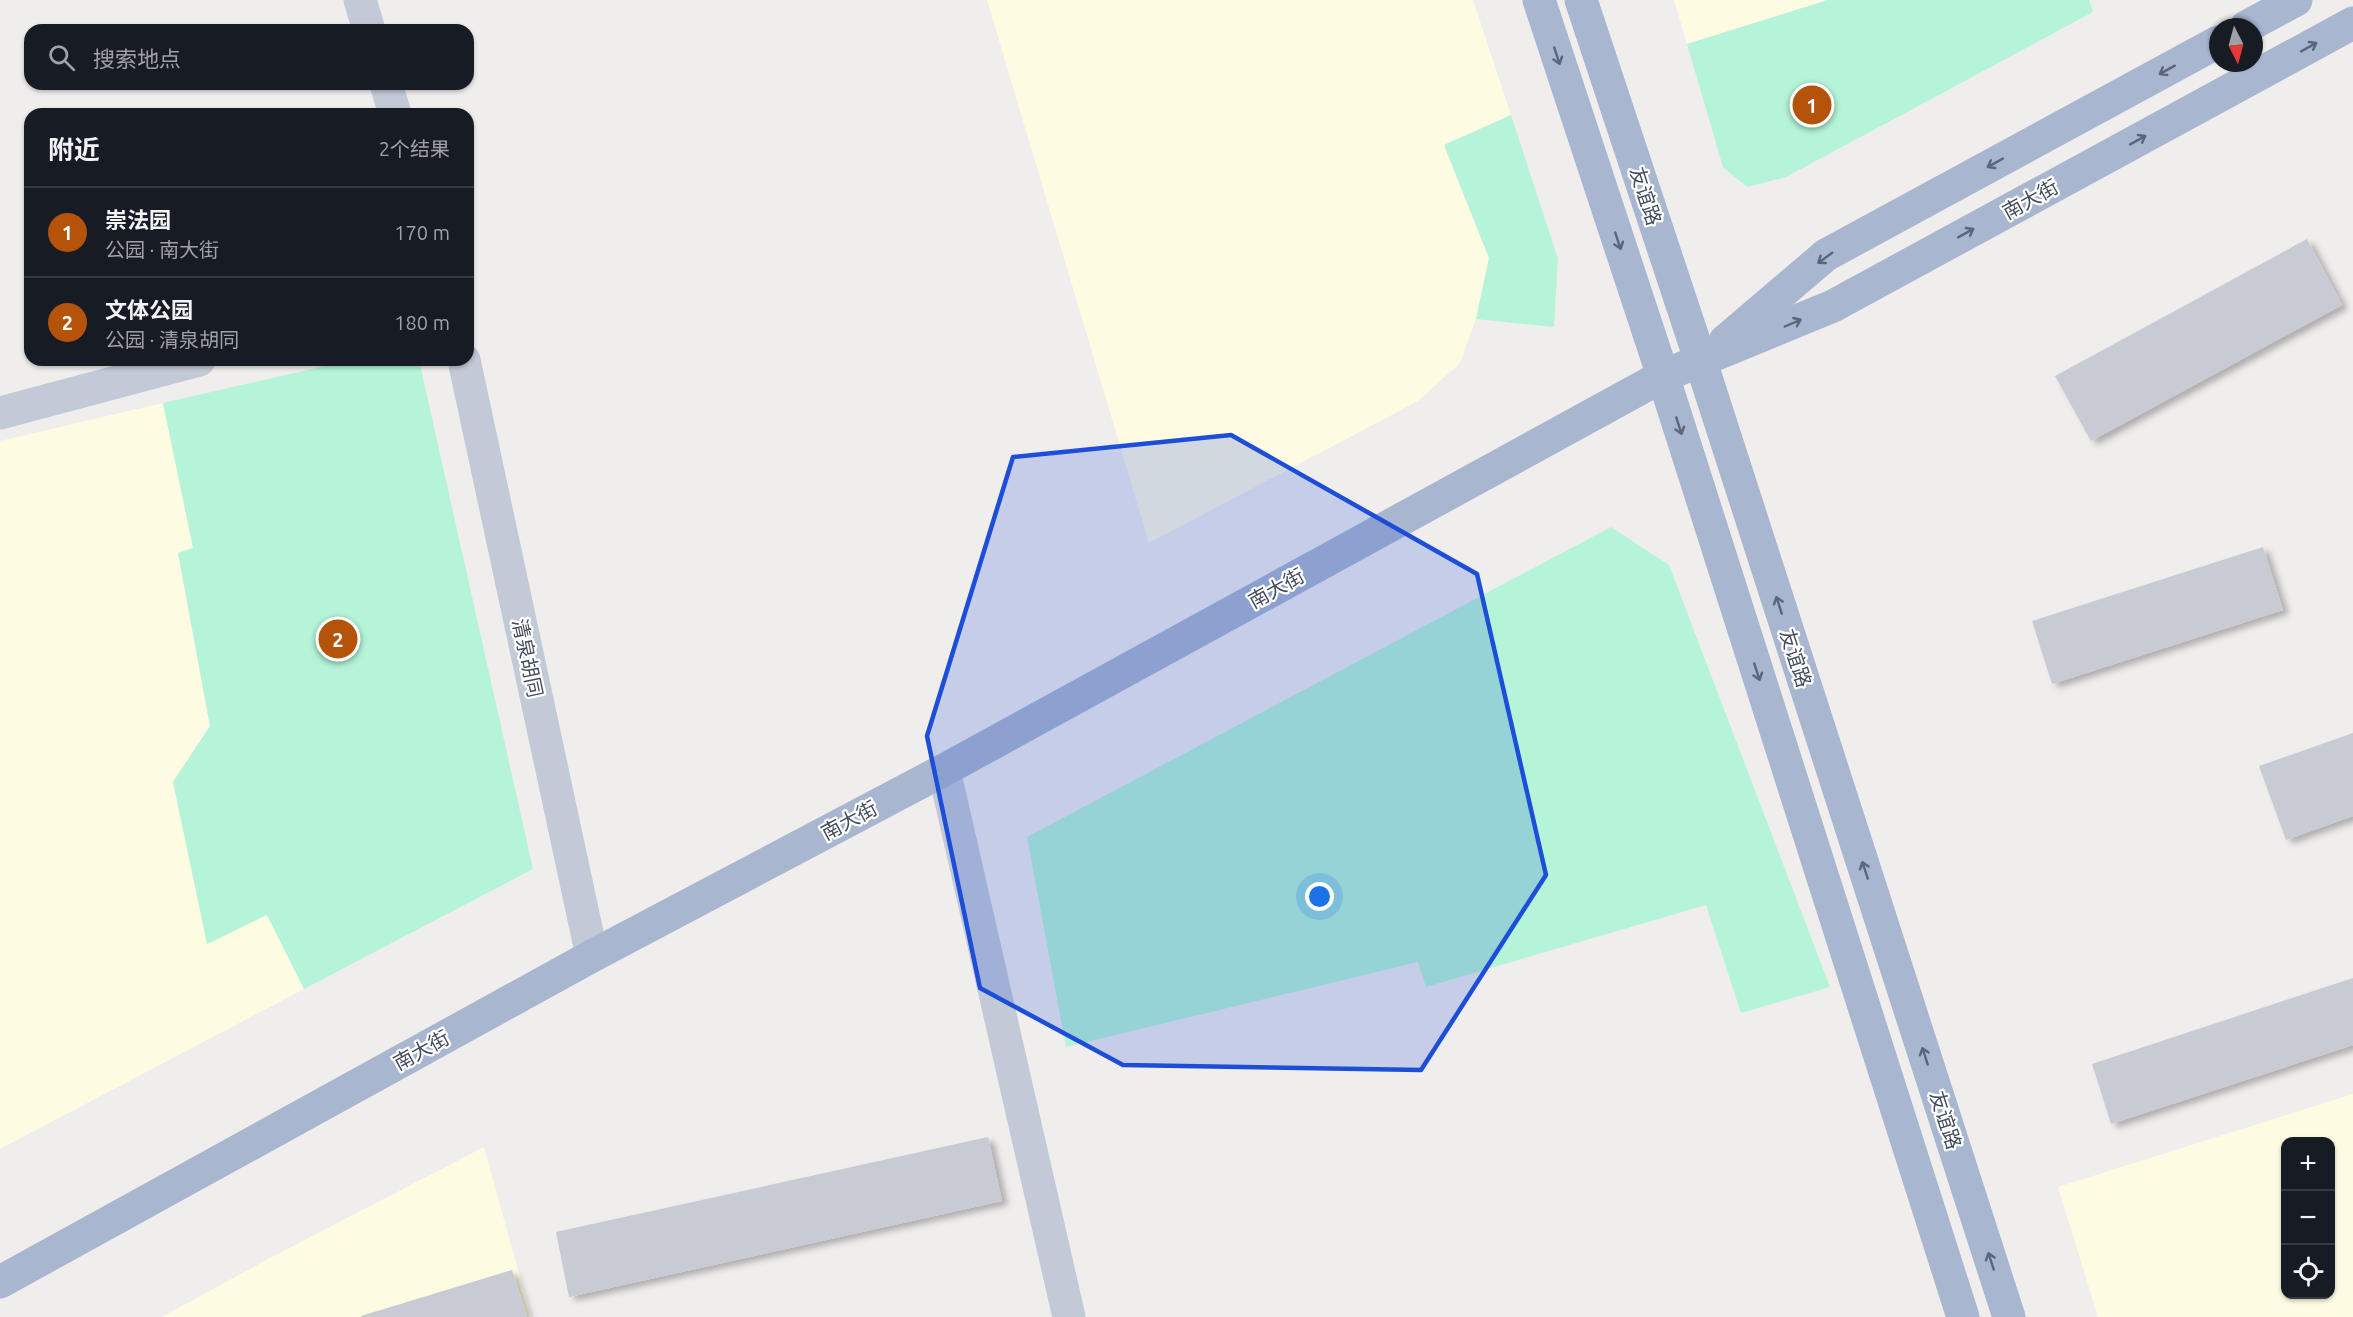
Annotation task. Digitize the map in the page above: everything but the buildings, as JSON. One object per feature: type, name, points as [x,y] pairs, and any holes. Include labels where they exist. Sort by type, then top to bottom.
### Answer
[{"type":"main road","name":"友谊路","points":[[1539,0],[1663,376],[1963,1317]]},
{"type":"main road","name":"友谊路","points":[[1581,0],[1701,362],[2010,1317]]},
{"type":"main road","points":[[2263,18],[2296,0]]},
{"type":"main road","name":"南大街","points":[[0,1282],[592,956],[944,770],[1663,376],[1833,306],[2353,23]]},
{"type":"main road","name":"南大街","points":[[1701,362],[1826,255],[2209,47]]},
{"type":"street","points":[[360,0],[367,24]]},
{"type":"street","points":[[388,90],[393,108]]},
{"type":"street","points":[[0,413],[176,366]]},
{"type":"street","name":"清泉胡同","points":[[465,366],[592,956]]},
{"type":"street","points":[[944,770],[1069,1317]]},
{"type":"highlighted area","points":[[1231,435],[1477,574],[1546,875],[1421,1070],[1123,1065],[980,988],[927,736],[1013,457]]},
{"type":"shaded area","points":[[987,0],[1473,0],[1511,115],[1444,145],[1489,258],[1476,319],[1460,363],[1418,401],[1149,543]]},
{"type":"shaded area","points":[[1674,0],[1828,0],[1687,44]]},
{"type":"shaded area","points":[[163,403],[193,548],[178,553],[210,726],[173,782],[208,944],[267,914],[304,989],[0,1149],[0,441]]},
{"type":"shaded area","points":[[2353,1094],[2353,1317],[2098,1317],[2058,1187]]},
{"type":"shaded area","points":[[484,1147],[531,1317],[162,1317],[268,1259]]},
{"type":"green space","points":[[1828,0],[2089,0],[2093,12],[1786,177],[1747,187],[1723,167],[1687,44]]},
{"type":"green space","points":[[1511,115],[1558,259],[1554,327],[1476,319],[1489,258],[1444,145]]},
{"type":"green space","points":[[325,366],[420,366],[533,869],[304,989],[267,915],[207,944],[173,782],[210,726],[178,553],[193,548],[163,403]]},
{"type":"green space","points":[[1611,527],[1669,565],[1830,987],[1741,1013],[1706,905],[1426,987],[1418,962],[1066,1047],[1027,837]]},
{"type":"place","name":"崇法园","points":[[1812,105]]},
{"type":"place","name":"文体公园","points":[[338,639]]}]
